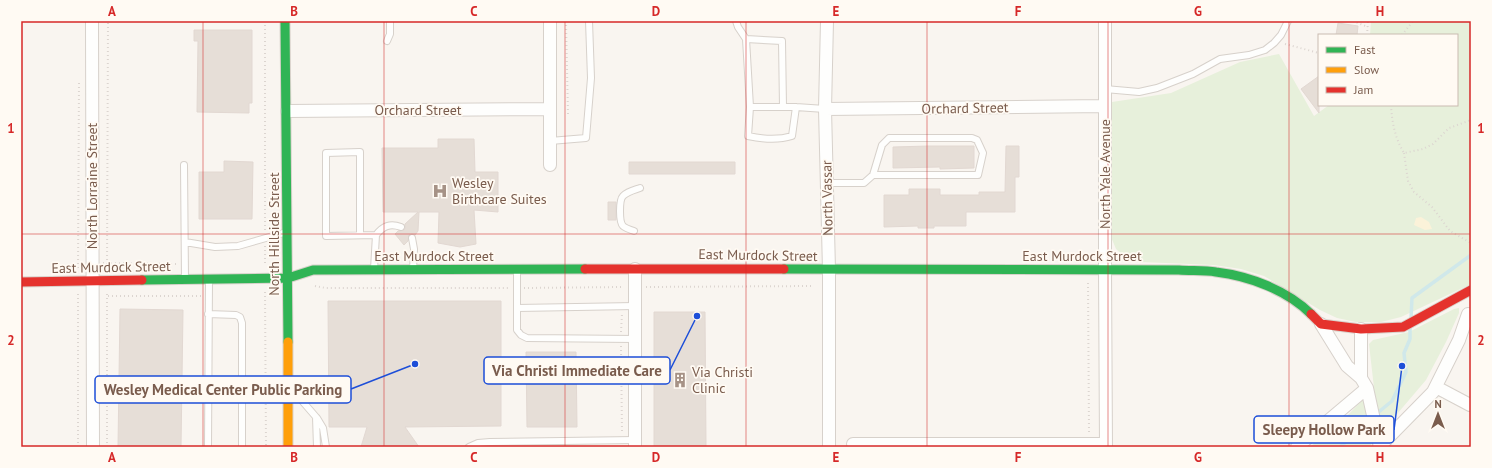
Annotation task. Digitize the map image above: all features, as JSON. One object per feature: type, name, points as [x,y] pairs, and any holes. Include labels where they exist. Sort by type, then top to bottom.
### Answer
[{"type":"street","name":"North Lorraine Street","points":[[92,21],[93,447]]},
{"type":"street","name":"North Hillside Street","points":[[285,21],[288,232],[288,447]]},
{"type":"street","points":[[550,21],[550,165]]},
{"type":"street","name":"North Vassar","points":[[827,21],[825,109],[829,270],[829,447]]},
{"type":"street","name":"North Yale Avenue","points":[[1105,21],[1106,445]]},
{"type":"street","name":"Orchard Street","points":[[825,109],[1105,106]]},
{"type":"street","name":"Orchard Street","points":[[287,111],[550,109]]},
{"type":"street","name":"East Murdock Street","points":[[21,282],[288,278],[313,270],[724,268],[829,270],[1179,270],[1216,272],[1263,284],[1293,299],[1322,324]]},
{"type":"street","points":[[630,269],[636,287],[635,444]]},
{"type":"street","points":[[1322,324],[1361,329],[1403,327],[1471,290]]},
{"type":"street","points":[[1380,447],[1433,392],[1459,340],[1468,314]]},
{"type":"street","points":[[1322,324],[1347,366],[1364,383]]},
{"type":"street","points":[[1361,329],[1364,383],[1371,406],[1380,447]]},
{"type":"street","points":[[1297,447],[1364,383]]},
{"type":"street","points":[[1436,387],[1471,406]]},
{"type":"street","points":[[853,444],[1106,445]]},
{"type":"lane","points":[[387,41],[390,34],[390,21]]},
{"type":"lane","points":[[550,141],[586,138],[591,78],[589,21]]},
{"type":"lane","points":[[736,21],[746,39],[750,107],[748,136],[758,138],[787,138],[792,136],[796,107]]},
{"type":"lane","points":[[1105,89],[1138,92],[1157,88],[1193,74],[1220,59],[1249,55],[1264,50],[1278,39],[1288,21]]},
{"type":"lane","points":[[746,39],[782,41],[783,107]]},
{"type":"lane","points":[[750,107],[796,107],[825,109]]},
{"type":"lane","points":[[826,183],[864,183],[872,175],[882,145],[889,138],[972,138],[977,140],[982,153],[978,175],[872,175]]},
{"type":"lane","points":[[360,235],[360,152],[326,153],[326,236],[376,235]]},
{"type":"lane","points":[[184,165],[185,280]]},
{"type":"lane","points":[[634,231],[624,227],[621,222],[620,200],[631,190],[640,188]]},
{"type":"lane","points":[[374,270],[376,235],[381,229],[388,226],[396,225],[401,227]]},
{"type":"lane","points":[[185,242],[215,247],[238,246],[288,232]]},
{"type":"lane","points":[[412,238],[414,249],[413,270]]},
{"type":"lane","points":[[517,270],[517,330],[521,335],[527,338],[635,339]]},
{"type":"lane","points":[[208,447],[209,279]]},
{"type":"lane","points":[[517,308],[636,306]]},
{"type":"lane","points":[[208,314],[236,315],[240,318],[242,323],[242,447]]},
{"type":"lane","points":[[288,385],[316,417],[323,428],[326,447]]},
{"type":"lane","points":[[316,417],[317,447]]},
{"type":"lane","points":[[469,447],[478,443],[490,442],[604,444],[621,440],[635,444]]},
{"type":"path","points":[[107,447],[108,21]]},
{"type":"path","points":[[265,21],[265,266]]},
{"type":"path","points":[[566,21],[568,115]]},
{"type":"path","points":[[1353,21],[1368,27]]},
{"type":"path","points":[[1367,34],[1368,21]]},
{"type":"path","points":[[1403,34],[1413,21]]},
{"type":"path","points":[[1278,39],[1283,43],[1318,52]]},
{"type":"path","points":[[78,447],[79,81]]},
{"type":"path","points":[[1391,106],[1392,122],[1398,142],[1404,153],[1408,181],[1414,192],[1432,207],[1450,231],[1470,243]]},
{"type":"path","points":[[1404,153],[1423,149],[1433,144],[1449,128],[1471,120]]},
{"type":"path","points":[[621,440],[621,339],[623,287],[630,269]]},
{"type":"path","points":[[1088,270],[1089,444]]},
{"type":"path","points":[[315,286],[326,288],[517,288],[812,286]]},
{"type":"path","points":[[264,295],[266,447]]},
{"type":"path","points":[[78,297],[208,296]]},
{"type":"green space","points":[[1371,21],[1471,21],[1471,284],[1401,317],[1381,322],[1356,322],[1337,318],[1320,310],[1264,276],[1241,269],[1214,265],[1141,262],[1127,258],[1116,249],[1111,237],[1110,224],[1112,102],[1171,93],[1240,62],[1279,54],[1314,116],[1328,106],[1458,106],[1458,34],[1370,34]]},
{"type":"green space","points":[[1459,308],[1459,313],[1446,342],[1426,380],[1369,447],[1310,447],[1347,416],[1374,388],[1369,344],[1373,340],[1409,332],[1454,309]]},
{"type":"sand","points":[[1421,217],[1429,222],[1432,229],[1425,230],[1414,225],[1416,218]]},
{"type":"building","points":[[1338,23],[1358,26],[1357,34],[1336,34]]},
{"type":"building","points":[[194,30],[252,30],[252,103],[249,103],[249,113],[197,112],[198,41],[194,41]]},
{"type":"building","points":[[1318,77],[1319,113],[1301,89]]},
{"type":"building","name":"Wesley Birthcare Suites","points":[[438,139],[474,139],[475,172],[498,172],[498,212],[474,210],[476,244],[460,247],[438,243],[439,212],[419,212],[418,231],[415,235],[409,235],[408,241],[404,245],[395,234],[398,231],[404,230],[405,224],[418,212],[383,212],[382,148],[438,148]]},
{"type":"building","points":[[974,146],[974,168],[893,168],[893,147]]},
{"type":"building","points":[[1006,146],[1019,146],[1019,177],[1015,177],[1015,212],[966,212],[966,226],[934,226],[934,228],[918,228],[918,226],[884,227],[884,195],[909,195],[909,189],[940,189],[940,195],[979,195],[979,192],[1005,192]]},
{"type":"building","points":[[224,161],[253,162],[252,219],[199,219],[199,172],[224,172]]},
{"type":"building","points":[[629,162],[735,162],[735,174],[629,174]]},
{"type":"building","points":[[608,202],[616,202],[616,220],[608,220]]},
{"type":"building","points":[[328,301],[501,301],[501,426],[405,427],[419,447],[361,447],[367,427],[329,427]]},
{"type":"building","points":[[120,309],[183,310],[181,447],[118,447]]},
{"type":"building","name":"Via Christi Clinic","points":[[654,312],[705,312],[706,447],[654,447]]},
{"type":"building","points":[[526,352],[576,352],[577,427],[527,427]]},
{"type":"waterway","points":[[1411,318],[1412,298],[1471,255]]},
{"type":"waterway","points":[[1375,415],[1392,401],[1406,372],[1404,353],[1410,339],[1410,328]]},
{"type":"waterway","points":[[1340,447],[1371,420]]},
{"type":"traffic: fast","points":[[285,21],[288,342]]},
{"type":"traffic: fast","points":[[142,280],[288,278],[313,270],[585,269]]},
{"type":"traffic: fast","points":[[784,269],[1207,271],[1229,274],[1267,286],[1291,298],[1311,314]]},
{"type":"traffic: slow","points":[[288,342],[288,447]]},
{"type":"traffic: jam","points":[[585,269],[784,269]]},
{"type":"traffic: jam","points":[[21,282],[142,280]]},
{"type":"traffic: jam","points":[[1311,314],[1321,324],[1361,329],[1403,327],[1471,290]]},
{"type":"place","name":"Wesley Birthcare Suites","points":[[440,191]]},
{"type":"place","name":"Via Christi Immediate Care","points":[[697,316]]},
{"type":"place","name":"Wesley Medical Center Public Parking","points":[[415,364]]},
{"type":"place","name":"Sleepy Hollow Park","points":[[1402,366]]},
{"type":"place","name":"Via Christi Clinic","points":[[680,380]]}]
